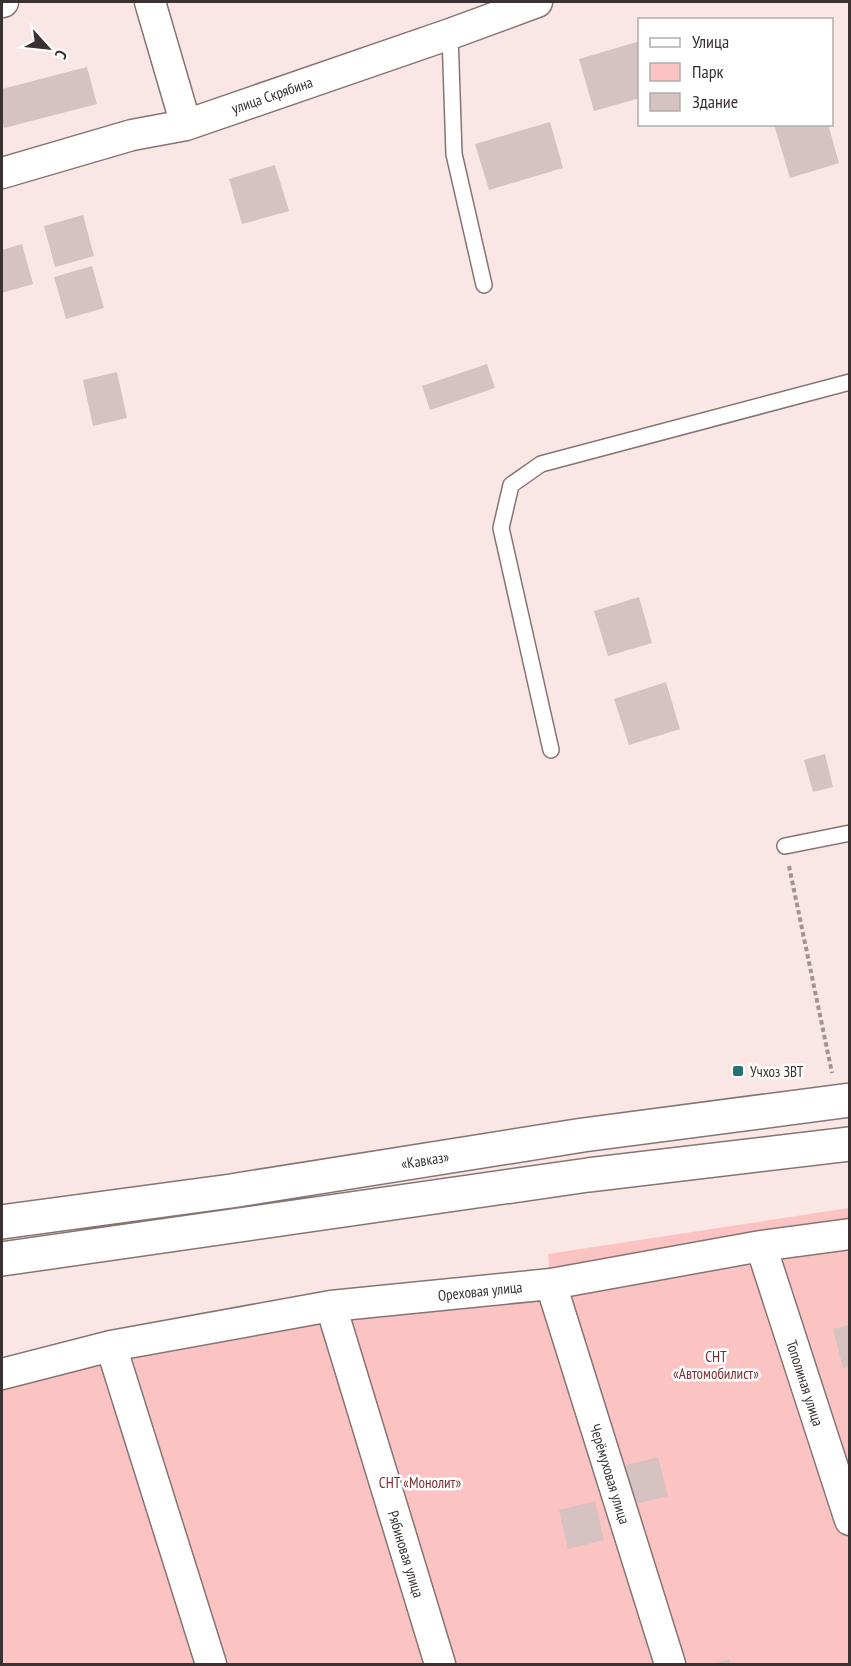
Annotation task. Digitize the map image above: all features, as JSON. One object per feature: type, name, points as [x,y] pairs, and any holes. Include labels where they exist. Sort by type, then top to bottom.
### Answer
[{"type":"highway","name":"«Кавказ»","points":[[2,1222],[231,1191],[583,1135],[843,1101]]},
{"type":"highway","points":[[2,1259],[588,1174],[849,1144]]},
{"type":"street","points":[[150,2],[186,125]]},
{"type":"street","name":"улица Скрябина","points":[[2,173],[132,135],[186,125],[537,2]]},
{"type":"street","name":"Ореховая улица","points":[[2,1374],[111,1346],[331,1306],[551,1284],[761,1246],[849,1234]]},
{"type":"street","name":"Тополиная улица","points":[[761,1246],[849,1520]]},
{"type":"street","name":"Черёмуховая улица","points":[[551,1284],[669,1665]]},
{"type":"street","name":"Рябиновая улица","points":[[331,1306],[440,1665]]},
{"type":"street","points":[[111,1346],[211,1665]]},
{"type":"lane","points":[[450,34],[454,154],[484,285]]},
{"type":"lane","points":[[551,750],[501,528],[511,485],[541,464],[849,382]]},
{"type":"lane","points":[[785,846],[849,833]]},
{"type":"path","points":[[785,846],[843,1101]]},
{"type":"green space","name":"СНТ «Монолит»","points":[[849,1208],[849,1664],[2,1664],[2,1374],[551,1284],[548,1254]]},
{"type":"building","points":[[638,42],[638,99],[594,111],[579,59]]},
{"type":"building","points":[[87,67],[97,104],[4,128],[2,89]]},
{"type":"building","points":[[550,122],[563,168],[489,190],[475,144]]},
{"type":"building","points":[[775,126],[829,126],[839,163],[790,178]]},
{"type":"building","points":[[275,165],[289,211],[242,224],[229,179]]},
{"type":"building","points":[[83,215],[94,256],[55,267],[44,226]]},
{"type":"building","points":[[22,244],[33,284],[2,293],[2,250]]},
{"type":"building","points":[[92,266],[104,308],[66,319],[54,277]]},
{"type":"building","points":[[487,364],[495,388],[430,410],[422,386]]},
{"type":"building","points":[[117,372],[127,418],[93,426],[83,380]]},
{"type":"building","points":[[639,597],[652,643],[608,656],[594,611]]},
{"type":"building","points":[[666,682],[680,729],[629,745],[614,699]]},
{"type":"building","points":[[825,754],[833,787],[813,792],[804,760]]},
{"type":"building","points":[[850,1325],[850,1367],[843,1368],[833,1329]]},
{"type":"building","points":[[658,1457],[668,1496],[632,1505],[622,1466]]},
{"type":"building","points":[[595,1501],[604,1540],[568,1549],[559,1510]]},
{"type":"building","points":[[729,1659],[731,1664],[712,1664]]},
{"type":"place","name":"Учхоз ЗВТ","points":[[738,1071]]},
{"type":"park label","name":"СНТ «Автомобилист»","points":[[716,1364]]}]
